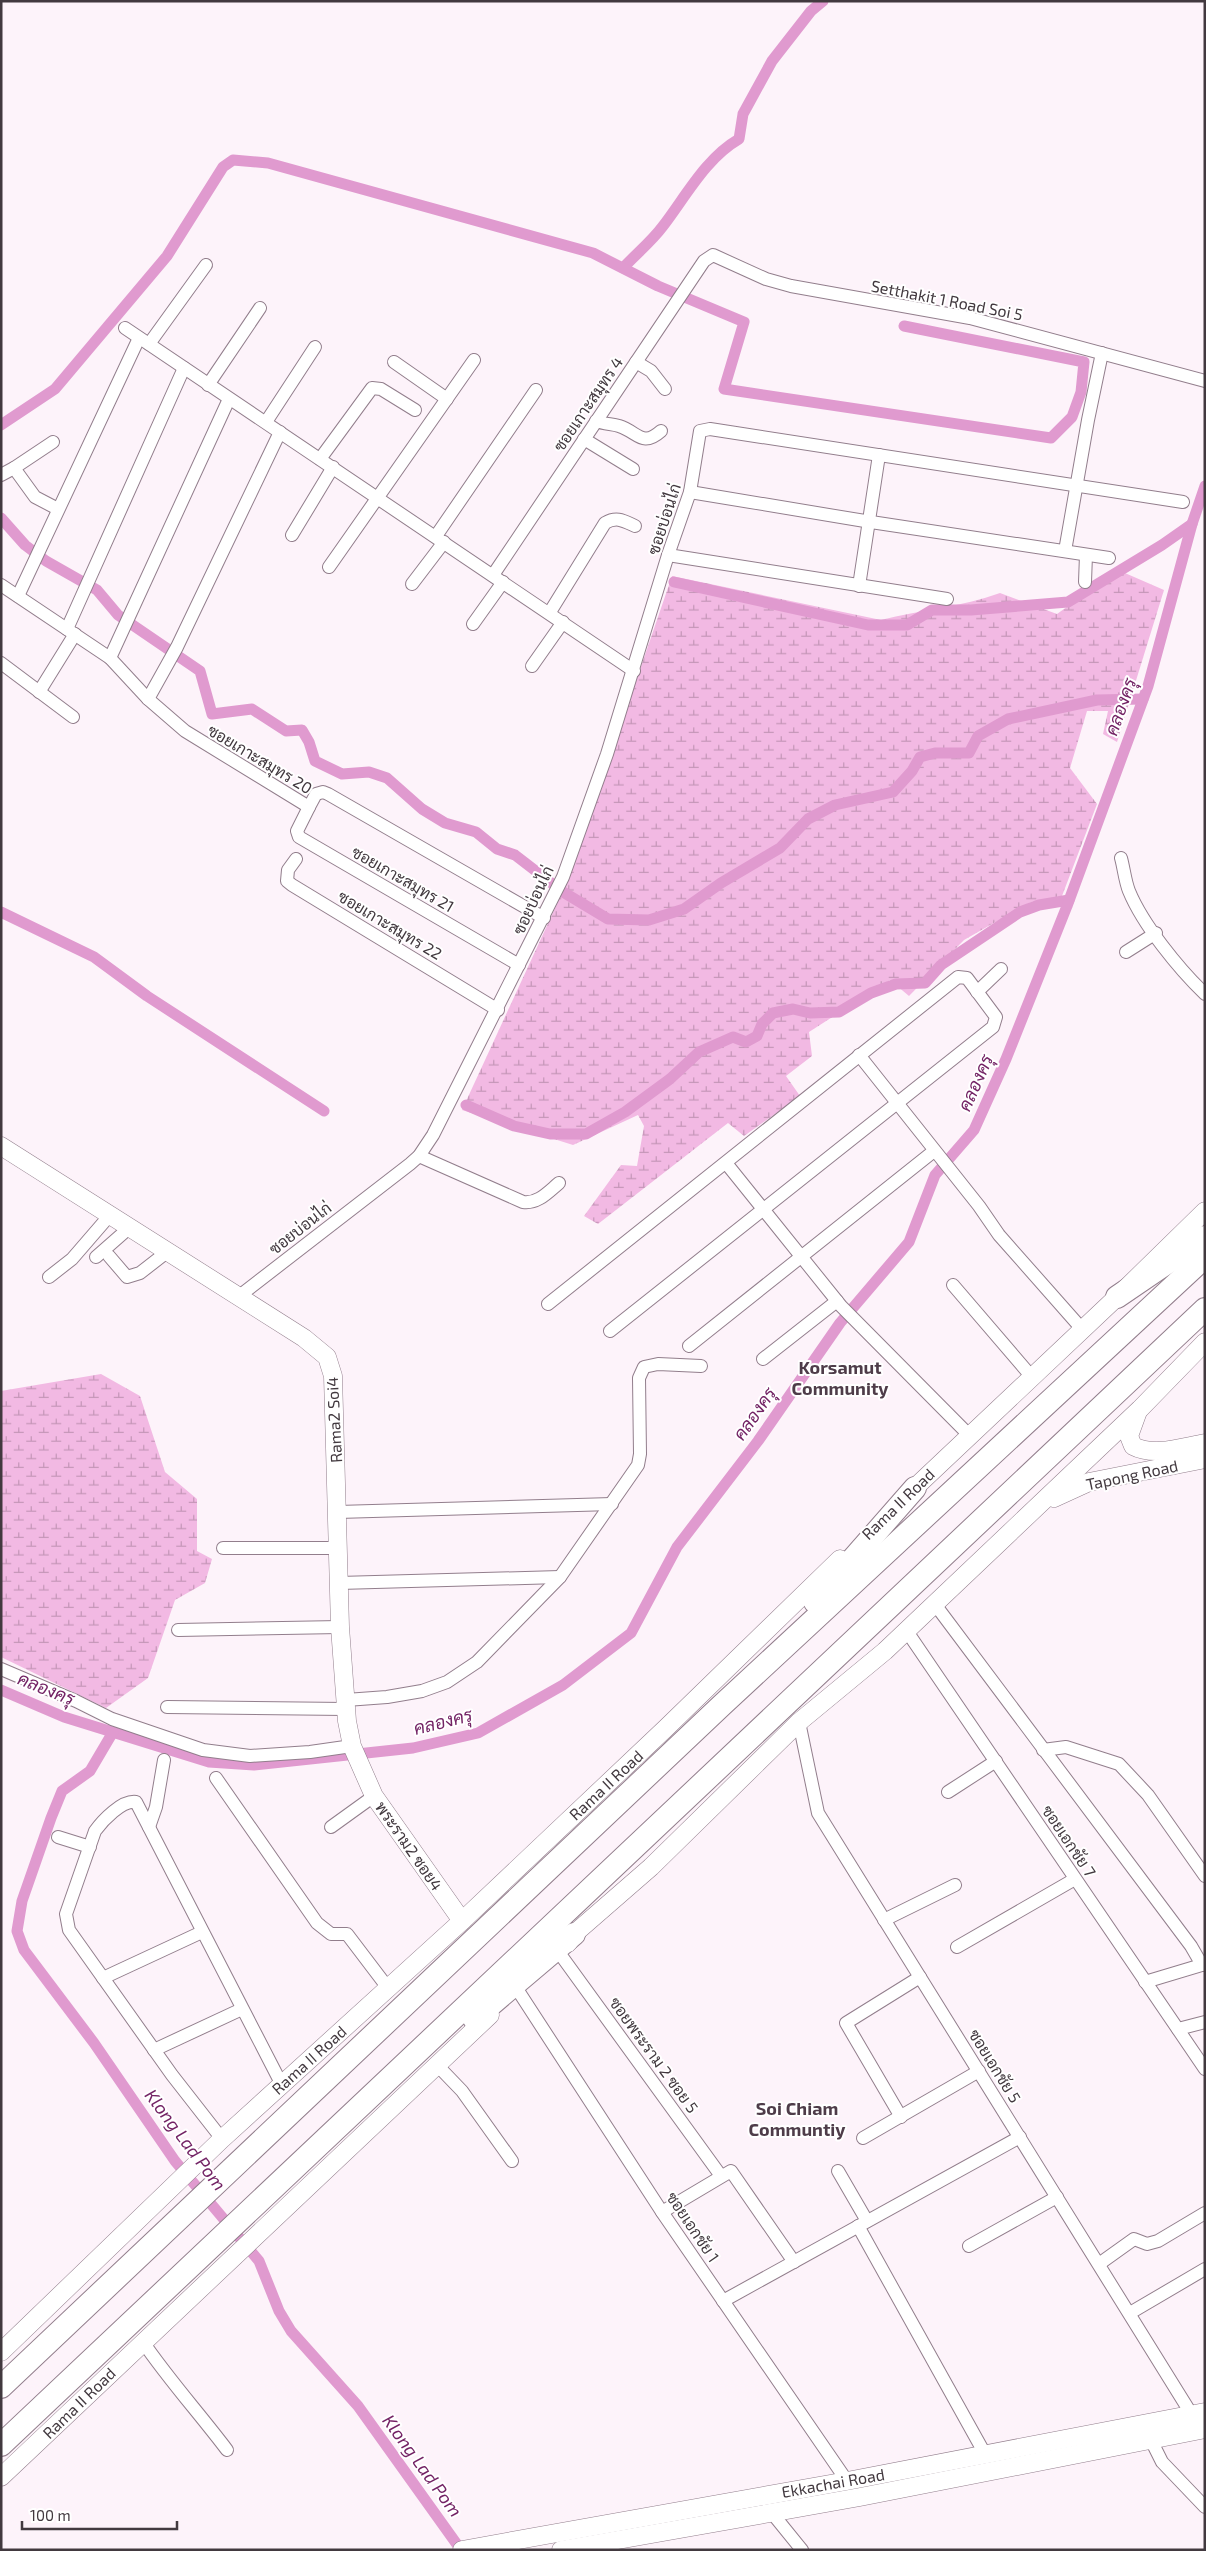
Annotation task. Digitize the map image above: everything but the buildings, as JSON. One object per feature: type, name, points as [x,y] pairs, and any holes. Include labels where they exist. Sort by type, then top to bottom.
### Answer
[{"type":"highway","points":[[1117,1297],[1205,1237]]},
{"type":"highway","name":"Rama II Road","points":[[1,2387],[722,1705],[1205,1257]]},
{"type":"highway","name":"Rama II Road","points":[[1,2446],[230,2244],[249,2222],[1205,1309]]},
{"type":"highway","points":[[722,1705],[915,1488]]},
{"type":"highway","points":[[249,2222],[574,1934]]},
{"type":"main road","name":"Rama2 Soi4","points":[[1,1146],[314,1345],[327,1358],[333,1376],[340,1627],[346,1704],[353,1748]]},
{"type":"main road","name":"Rama II Road","points":[[1,2352],[222,2139],[462,1921],[666,1728],[969,1435],[1117,1297],[1205,1211]]},
{"type":"main road","name":"Rama II Road","points":[[249,2222],[436,2064],[517,1990],[560,1954],[574,1934],[651,1866],[799,1722],[885,1651],[1140,1409],[1205,1342]]},
{"type":"main road","name":"Tapong Road","points":[[1140,1409],[1129,1436],[1133,1446],[1139,1449],[1204,1455]]},
{"type":"main road","name":"Tapong Road","points":[[1035,1508],[1089,1482],[1204,1455]]},
{"type":"main road","name":"พระราม2 ซอย4","points":[[353,1748],[374,1796],[462,1921]]},
{"type":"main road","name":"Rama II Road","points":[[1,2477],[143,2342],[230,2244]]},
{"type":"main road","name":"Ekkachai Road","points":[[561,2550],[772,2513],[1199,2414]]},
{"type":"main road","name":"Ekkachai Road","points":[[462,2550],[847,2480],[1151,2440],[1205,2429]]},
{"type":"street","name":"ซอยเกาะสมุทร 4","points":[[473,624],[498,578],[584,439],[704,261],[713,255]]},
{"type":"street","name":"Setthakit 1 Road Soi 5","points":[[713,255],[766,278],[791,286],[970,318],[1205,381]]},
{"type":"street","points":[[18,596],[58,509],[144,341],[206,265]]},
{"type":"street","points":[[208,385],[260,308]]},
{"type":"street","points":[[125,328],[550,612],[634,671]]},
{"type":"street","points":[[266,422],[314,347]]},
{"type":"street","points":[[1065,551],[1102,353]]},
{"type":"street","points":[[329,567],[474,360]]},
{"type":"street","points":[[394,362],[448,399]]},
{"type":"street","points":[[636,362],[651,371],[665,389]]},
{"type":"street","points":[[39,692],[71,632],[87,584],[184,368]]},
{"type":"street","points":[[320,459],[372,388],[381,389],[415,410]]},
{"type":"street","points":[[412,584],[536,390]]},
{"type":"street","points":[[110,658],[229,399]]},
{"type":"street","points":[[596,421],[620,427],[645,439],[654,437],[662,431]]},
{"type":"street","name":"ซอยบ่อนไก่","points":[[238,1297],[419,1156],[433,1135],[498,1010],[563,877],[634,671],[668,554],[690,492],[699,434],[703,430],[710,429],[879,455]]},
{"type":"street","points":[[148,699],[177,647],[280,432]]},
{"type":"street","points":[[584,439],[633,469]]},
{"type":"street","points":[[1,476],[53,442]]},
{"type":"street","points":[[859,586],[879,455],[1182,502]]},
{"type":"street","points":[[292,535],[333,467]]},
{"type":"street","points":[[14,468],[35,497],[58,509]]},
{"type":"street","points":[[690,492],[870,522],[1109,558]]},
{"type":"street","points":[[550,612],[605,523],[616,519],[635,526]]},
{"type":"street","points":[[668,554],[947,599]]},
{"type":"street","points":[[1085,582],[1086,554]]},
{"type":"street","name":"ซอยเกาะสมุทร 20","points":[[1,585],[110,658],[148,699],[205,745],[310,807],[316,794],[323,792],[328,794],[544,918]]},
{"type":"street","points":[[532,666],[563,622]]},
{"type":"street","points":[[1,663],[73,718]]},
{"type":"street","name":"ซอยเกาะสมุทร 21","points":[[310,807],[298,831],[299,837],[519,965]]},
{"type":"street","points":[[1121,858],[1129,890],[1156,933],[1189,979],[1205,994]]},
{"type":"street","name":"ซอยเกาะสมุทร 22","points":[[296,859],[286,876],[287,881],[292,885],[498,1010]]},
{"type":"street","points":[[1126,952],[1156,933]]},
{"type":"street","points":[[977,992],[1001,969]]},
{"type":"street","points":[[548,1304],[958,977],[967,978],[996,1017],[993,1027],[765,1210],[610,1331]]},
{"type":"street","points":[[859,1055],[898,1102],[1008,1246],[1082,1330]]},
{"type":"street","points":[[689,1346],[802,1256],[936,1154]]},
{"type":"street","points":[[419,1156],[523,1202],[531,1203],[538,1201],[559,1183]]},
{"type":"street","points":[[726,1163],[850,1317],[969,1435]]},
{"type":"street","points":[[49,1278],[72,1259],[110,1215]]},
{"type":"street","points":[[129,1228],[103,1256],[127,1277],[140,1273],[167,1252]]},
{"type":"street","points":[[952,1285],[1031,1376]]},
{"type":"street","points":[[763,1359],[839,1304]]},
{"type":"street","points":[[167,1707],[346,1704],[422,1691],[447,1682],[477,1662],[560,1577],[638,1465],[640,1454],[641,1372],[650,1364],[701,1366]]},
{"type":"street","points":[[338,1512],[612,1504]]},
{"type":"street","points":[[222,1548],[339,1548]]},
{"type":"street","points":[[339,1583],[560,1577]]},
{"type":"street","points":[[934,1603],[1042,1750],[1204,1964],[1145,1982]]},
{"type":"street","points":[[178,1630],[340,1627]]},
{"type":"street","name":"ซอยเอกชัย 7","points":[[906,1630],[1205,2070]]},
{"type":"street","points":[[1,1669],[76,1701],[112,1719],[203,1750],[250,1756],[353,1748]]},
{"type":"street","name":"ซอยเอกชัย 5","points":[[799,1722],[818,1813],[1130,2313],[1199,2414]]},
{"type":"street","points":[[1042,1750],[1066,1747],[1119,1764],[1148,1795],[1205,1876]]},
{"type":"street","points":[[149,1827],[156,1807],[164,1760]]},
{"type":"street","points":[[948,1792],[996,1761]]},
{"type":"street","points":[[216,1778],[316,1924],[331,1934],[348,1934],[388,1988]]},
{"type":"street","points":[[331,1827],[374,1796]]},
{"type":"street","points":[[222,2139],[154,2050],[69,1930],[67,1923],[66,1914],[95,1831],[102,1821],[131,1802],[136,1802],[282,2085]]},
{"type":"street","points":[[58,1837],[90,1846]]},
{"type":"street","points":[[957,1947],[1075,1879]]},
{"type":"street","points":[[884,1920],[955,1885]]},
{"type":"street","points":[[103,1978],[202,1932]]},
{"type":"street","name":"ซอยพระราม 2 ซอย 5","points":[[560,1954],[721,2176]]},
{"type":"street","points":[[901,2116],[846,2023],[848,2020],[920,1978]]},
{"type":"street","name":"ซอยเอกชัย 1","points":[[517,1990],[662,2212],[847,2480]]},
{"type":"street","points":[[154,2050],[242,2009]]},
{"type":"street","points":[[1178,2029],[1205,2022]]},
{"type":"street","points":[[436,2064],[462,2091],[512,2161]]},
{"type":"street","points":[[863,2138],[979,2071]]},
{"type":"street","points":[[723,2301],[1020,2137]]},
{"type":"street","points":[[838,2170],[862,2224],[987,2463]]},
{"type":"street","points":[[662,2212],[731,2171],[794,2262]]},
{"type":"street","points":[[969,2246],[1057,2197]]},
{"type":"street","points":[[1099,2264],[1134,2239],[1147,2244],[1158,2241],[1205,2213]]},
{"type":"street","points":[[1130,2313],[1205,2269]]},
{"type":"street","points":[[143,2342],[170,2383],[196,2410],[226,2450]]},
{"type":"street","points":[[1151,2440],[1162,2462],[1205,2507]]},
{"type":"street","points":[[772,2513],[802,2550]]},
{"type":"green space","points":[[1118,570],[1164,590],[1117,742],[1103,734],[1108,711],[1087,711],[1070,768],[1097,804],[1062,896],[1031,902],[964,940],[909,996],[890,980],[809,1032],[812,1056],[786,1076],[800,1096],[744,1136],[728,1123],[598,1224],[584,1216],[621,1165],[637,1166],[644,1126],[638,1115],[573,1145],[462,1110],[568,880],[672,576],[881,620],[971,602],[1000,593],[1057,614]]},
{"type":"green space","points":[[101,1374],[140,1396],[165,1472],[197,1499],[197,1551],[212,1559],[205,1583],[175,1600],[148,1678],[106,1708],[1,1657],[1,1391]]},
{"type":"waterway","points":[[623,268],[659,232],[697,178],[716,156],[739,139],[743,114],[772,61],[811,11],[823,1]]},
{"type":"waterway","points":[[1,425],[55,389],[167,256],[223,167],[233,160],[268,163],[593,253],[658,286],[744,322],[724,389],[1051,438],[1072,417],[1081,392],[1084,362],[904,326]]},
{"type":"waterway","name":"คลองครุ","points":[[1,1690],[64,1717],[209,1762],[254,1765],[413,1748],[478,1733],[563,1685],[631,1633],[677,1547],[758,1441],[840,1323],[909,1242],[935,1175],[974,1130],[1006,1059],[1067,906],[1148,686],[1192,524],[1205,486]]},
{"type":"waterway","points":[[1,518],[25,545],[46,561],[97,590],[118,615],[200,671],[212,714],[252,709],[286,731],[302,730],[309,742],[315,761],[342,774],[369,772],[387,778],[422,809],[445,823],[476,832],[497,849],[515,855],[563,892],[608,919],[649,920],[684,909],[721,883],[780,848],[808,819],[835,805],[893,792],[912,771],[920,757],[935,753],[969,753],[978,736],[1008,719],[1097,700],[1143,699]]},
{"type":"waterway","points":[[674,582],[868,625],[907,625],[932,610],[971,610],[1068,602],[1162,545],[1192,524]]},
{"type":"waterway","points":[[466,1105],[514,1126],[550,1134],[586,1134],[625,1112],[670,1079],[699,1052],[733,1037],[746,1042],[757,1036],[762,1024],[773,1013],[793,1009],[810,1013],[839,1012],[871,993],[896,984],[925,983],[941,965],[1020,912],[1039,905],[1069,900]]},
{"type":"waterway","points":[[1,912],[94,957],[147,996],[324,1111]]},
{"type":"waterway","name":"Klong Lad Pom","points":[[113,1732],[90,1771],[62,1791],[22,1901],[17,1931],[24,1950],[94,2043],[175,2161],[259,2261],[279,2311],[291,2331],[358,2406],[461,2550]]},
{"type":"district","name":"Korsamut Community","points":[[840,1378]]},
{"type":"district","name":"Soi Chiam Communtiy","points":[[797,2119]]}]
